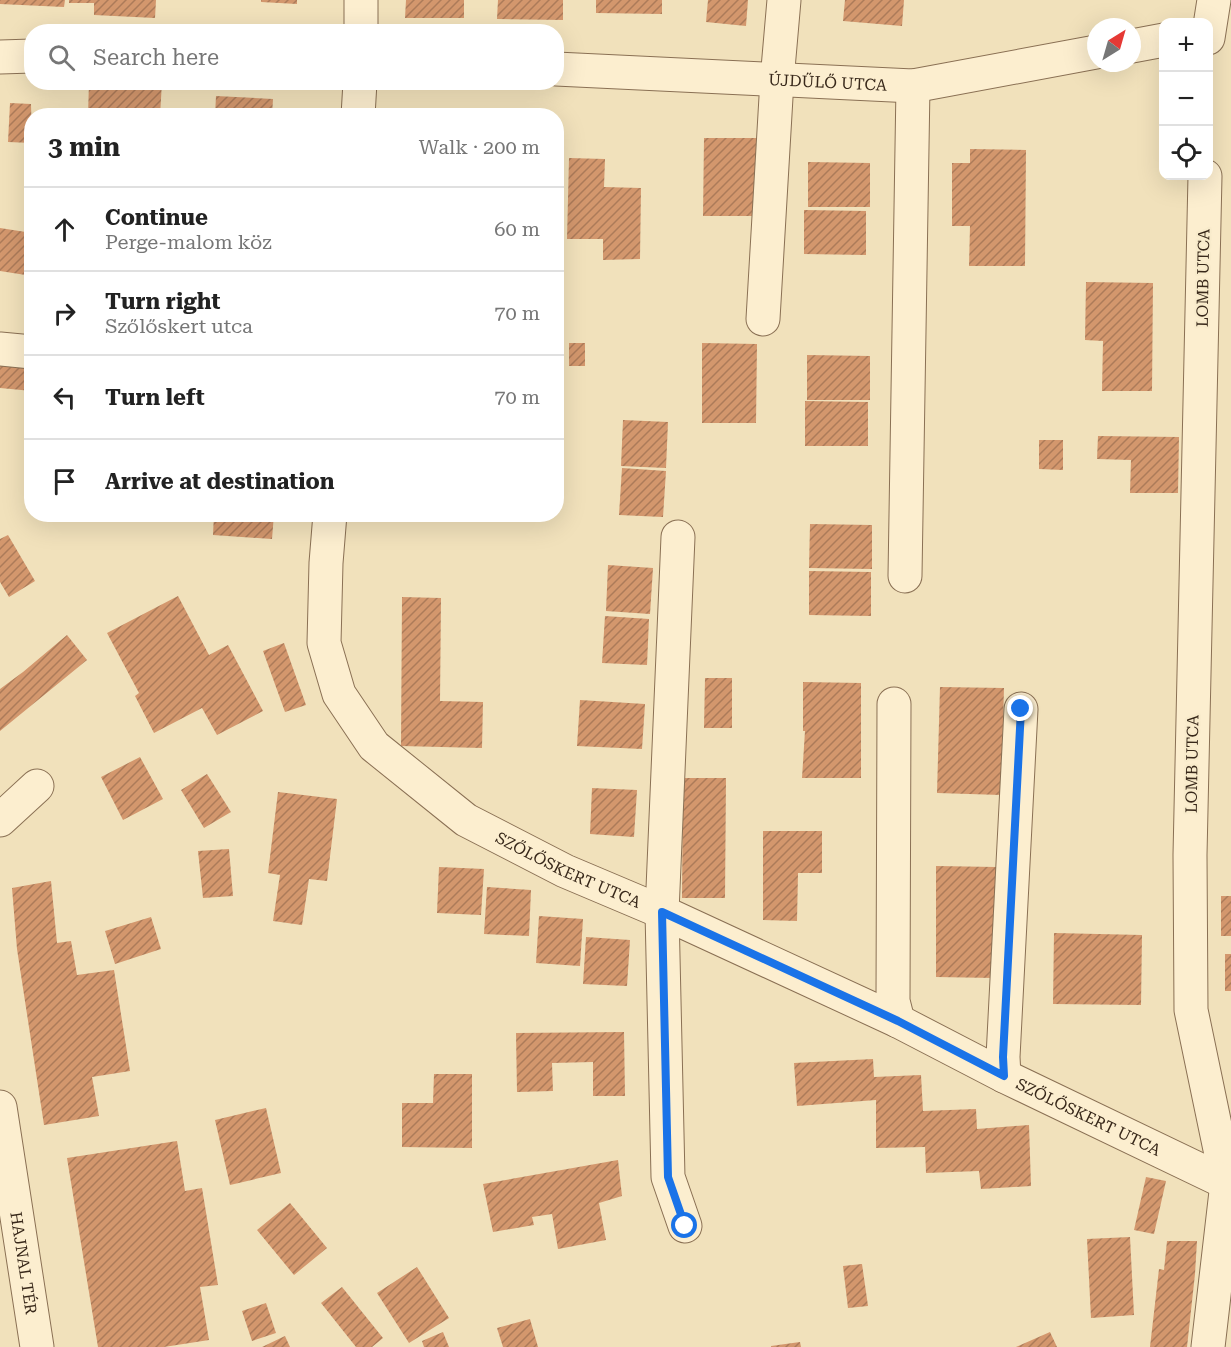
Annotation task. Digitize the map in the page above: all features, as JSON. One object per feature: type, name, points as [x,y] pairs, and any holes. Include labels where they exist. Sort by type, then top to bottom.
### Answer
[{"type":"street","points":[[361,0],[361,24]]},
{"type":"street","points":[[763,319],[784,0]]},
{"type":"street","points":[[1211,18],[1214,0]]},
{"type":"street","points":[[1213,31],[1231,28]]},
{"type":"street","points":[[1141,44],[1159,41]]},
{"type":"street","name":"ÚJDŰLŐ UTCA","points":[[564,69],[913,86],[1087,54]]},
{"type":"street","points":[[0,57],[24,56]]},
{"type":"street","points":[[905,576],[913,86]]},
{"type":"street","points":[[358,108],[359,90]]},
{"type":"street","name":"LOMB UTCA","points":[[1205,180],[1190,855],[1191,1010],[1227,1183],[1208,1347]]},
{"type":"street","points":[[0,350],[24,352]]},
{"type":"street","name":"SZŐLŐSKERT UTCA","points":[[329,522],[324,643],[339,694],[374,746],[466,819],[565,871],[662,912],[898,1021],[1004,1076],[1227,1183]]},
{"type":"street","points":[[678,537],[662,912],[668,1177],[685,1226]]},
{"type":"street","points":[[894,704],[893,1001],[898,1021]]},
{"type":"street","points":[[1004,1076],[1003,1057],[1021,709]]},
{"type":"street","points":[[0,820],[37,786]]},
{"type":"street","name":"HAJNAL TÉR","points":[[0,1107],[8,1205],[37,1347]]},
{"type":"building","points":[[0,0],[65,0],[64,7],[0,4]]},
{"type":"building","points":[[69,0],[156,0],[155,18],[94,15],[94,3],[69,3]]},
{"type":"building","points":[[261,0],[297,0],[297,4],[261,2]]},
{"type":"building","points":[[406,0],[464,0],[464,18],[405,18]]},
{"type":"building","points":[[498,0],[563,0],[563,20],[497,19]]},
{"type":"building","points":[[596,0],[662,0],[662,14],[596,13]]},
{"type":"building","points":[[708,0],[748,0],[746,26],[706,22]]},
{"type":"building","points":[[845,0],[904,0],[902,26],[843,21]]},
{"type":"building","points":[[89,90],[162,90],[160,108],[88,108]]},
{"type":"building","points":[[216,96],[273,99],[272,108],[215,108]]},
{"type":"building","points":[[10,103],[31,104],[31,108],[24,108],[24,143],[8,142]]},
{"type":"building","points":[[704,138],[759,138],[758,216],[703,216]]},
{"type":"building","points":[[970,149],[1026,150],[1025,266],[969,266],[970,226],[952,226],[952,163],[970,163]]},
{"type":"building","points":[[569,158],[605,159],[604,187],[641,188],[640,259],[603,260],[603,239],[567,239]]},
{"type":"building","points":[[808,162],[870,163],[870,207],[808,207]]},
{"type":"building","points":[[804,210],[866,211],[866,255],[804,254]]},
{"type":"building","points":[[0,228],[24,232],[24,275],[0,271]]},
{"type":"building","points":[[1086,282],[1153,283],[1152,391],[1102,391],[1103,341],[1085,340]]},
{"type":"building","points":[[569,343],[585,343],[585,366],[569,366]]},
{"type":"building","points":[[702,343],[757,344],[756,423],[702,423]]},
{"type":"building","points":[[0,355],[24,357],[24,390],[0,388]]},
{"type":"building","points":[[807,355],[870,356],[870,400],[807,400]]},
{"type":"building","points":[[805,401],[868,402],[868,446],[805,446]]},
{"type":"building","points":[[623,420],[668,422],[666,468],[621,466]]},
{"type":"building","points":[[1098,436],[1179,437],[1178,493],[1130,493],[1131,460],[1097,459]]},
{"type":"building","points":[[1039,440],[1063,440],[1063,470],[1039,469]]},
{"type":"building","points":[[622,468],[666,471],[663,517],[619,515]]},
{"type":"building","points":[[214,522],[273,522],[272,539],[213,535]]},
{"type":"building","points":[[810,524],[872,525],[872,569],[809,568]]},
{"type":"building","points":[[8,535],[35,581],[9,597],[0,582],[0,539]]},
{"type":"building","points":[[608,565],[653,568],[650,614],[606,611]]},
{"type":"building","points":[[809,571],[871,572],[871,616],[809,615]]},
{"type":"building","points":[[178,596],[209,655],[228,645],[263,711],[217,735],[202,708],[154,733],[135,696],[139,693],[107,633]]},
{"type":"building","points":[[402,597],[441,598],[440,701],[483,702],[482,748],[401,746]]},
{"type":"building","points":[[605,616],[649,619],[647,665],[602,663]]},
{"type":"building","points":[[67,635],[87,660],[0,731],[0,689]]},
{"type":"building","points":[[284,643],[306,705],[285,712],[263,651]]},
{"type":"building","points":[[705,678],[732,678],[732,728],[704,728]]},
{"type":"building","points":[[803,682],[861,683],[861,778],[802,778],[805,731],[803,731]]},
{"type":"building","points":[[940,687],[1004,688],[1001,795],[937,793]]},
{"type":"building","points":[[580,700],[645,704],[642,749],[577,746]]},
{"type":"building","points":[[140,757],[163,799],[123,820],[101,777]]},
{"type":"building","points":[[207,774],[231,812],[204,828],[181,790]]},
{"type":"building","points":[[683,778],[726,778],[725,898],[682,898]]},
{"type":"building","points":[[592,788],[637,790],[634,837],[590,834]]},
{"type":"building","points":[[278,792],[337,799],[327,881],[309,879],[302,925],[273,921],[280,875],[268,873]]},
{"type":"building","points":[[763,831],[822,831],[822,873],[798,873],[797,921],[763,920]]},
{"type":"building","points":[[229,849],[233,896],[203,898],[198,851]]},
{"type":"building","points":[[936,866],[996,867],[994,978],[936,977]]},
{"type":"building","points":[[439,867],[484,869],[481,915],[437,913]]},
{"type":"building","points":[[51,881],[57,943],[71,941],[77,975],[114,970],[130,1071],[92,1077],[99,1116],[44,1125],[17,949],[12,888]]},
{"type":"building","points":[[487,887],[531,890],[529,936],[484,934]]},
{"type":"building","points":[[1221,896],[1231,896],[1231,936],[1221,936]]},
{"type":"building","points":[[539,916],[583,919],[580,966],[536,963]]},
{"type":"building","points":[[151,917],[161,949],[115,964],[105,931]]},
{"type":"building","points":[[1054,933],[1142,935],[1141,1005],[1053,1004]]},
{"type":"building","points":[[586,937],[630,940],[627,986],[583,984]]},
{"type":"building","points":[[1225,954],[1231,954],[1231,991],[1225,991]]},
{"type":"building","points":[[624,1032],[625,1096],[593,1096],[593,1062],[552,1063],[553,1091],[517,1092],[516,1033]]},
{"type":"building","points":[[873,1059],[874,1077],[921,1075],[923,1111],[976,1109],[977,1129],[1029,1125],[1031,1186],[981,1189],[979,1171],[926,1173],[925,1147],[876,1148],[876,1100],[797,1106],[794,1063]]},
{"type":"building","points":[[434,1074],[472,1074],[472,1148],[402,1147],[402,1103],[433,1103]]},
{"type":"building","points":[[266,1108],[281,1173],[230,1185],[215,1120]]},
{"type":"building","points":[[177,1141],[185,1191],[202,1188],[218,1285],[200,1287],[209,1340],[164,1347],[98,1347],[67,1158]]},
{"type":"building","points":[[618,1160],[622,1196],[599,1203],[606,1240],[558,1249],[552,1214],[532,1217],[534,1225],[493,1232],[483,1184]]},
{"type":"building","points":[[1146,1177],[1166,1181],[1154,1234],[1134,1230]]},
{"type":"building","points":[[290,1203],[327,1248],[294,1275],[257,1230]]},
{"type":"building","points":[[1130,1237],[1134,1315],[1091,1318],[1087,1239]]},
{"type":"building","points":[[1167,1241],[1197,1241],[1187,1347],[1150,1347],[1159,1269],[1164,1270]]},
{"type":"building","points":[[862,1264],[868,1306],[848,1308],[843,1266]]},
{"type":"building","points":[[417,1267],[449,1318],[409,1343],[377,1293]]},
{"type":"building","points":[[342,1287],[383,1338],[372,1347],[356,1347],[321,1303]]},
{"type":"building","points":[[266,1303],[276,1333],[252,1341],[242,1311]]},
{"type":"building","points":[[530,1319],[538,1347],[503,1347],[497,1328]]},
{"type":"building","points":[[443,1332],[449,1347],[424,1347],[422,1341]]},
{"type":"building","points":[[1050,1332],[1057,1347],[1016,1347]]},
{"type":"building","points":[[285,1336],[290,1347],[262,1347]]},
{"type":"building","points":[[800,1342],[801,1347],[771,1347],[771,1346]]},
{"type":"route","points":[[685,1226],[668,1177],[662,912],[898,1021],[1004,1076],[1003,1057],[1021,709]]}]
